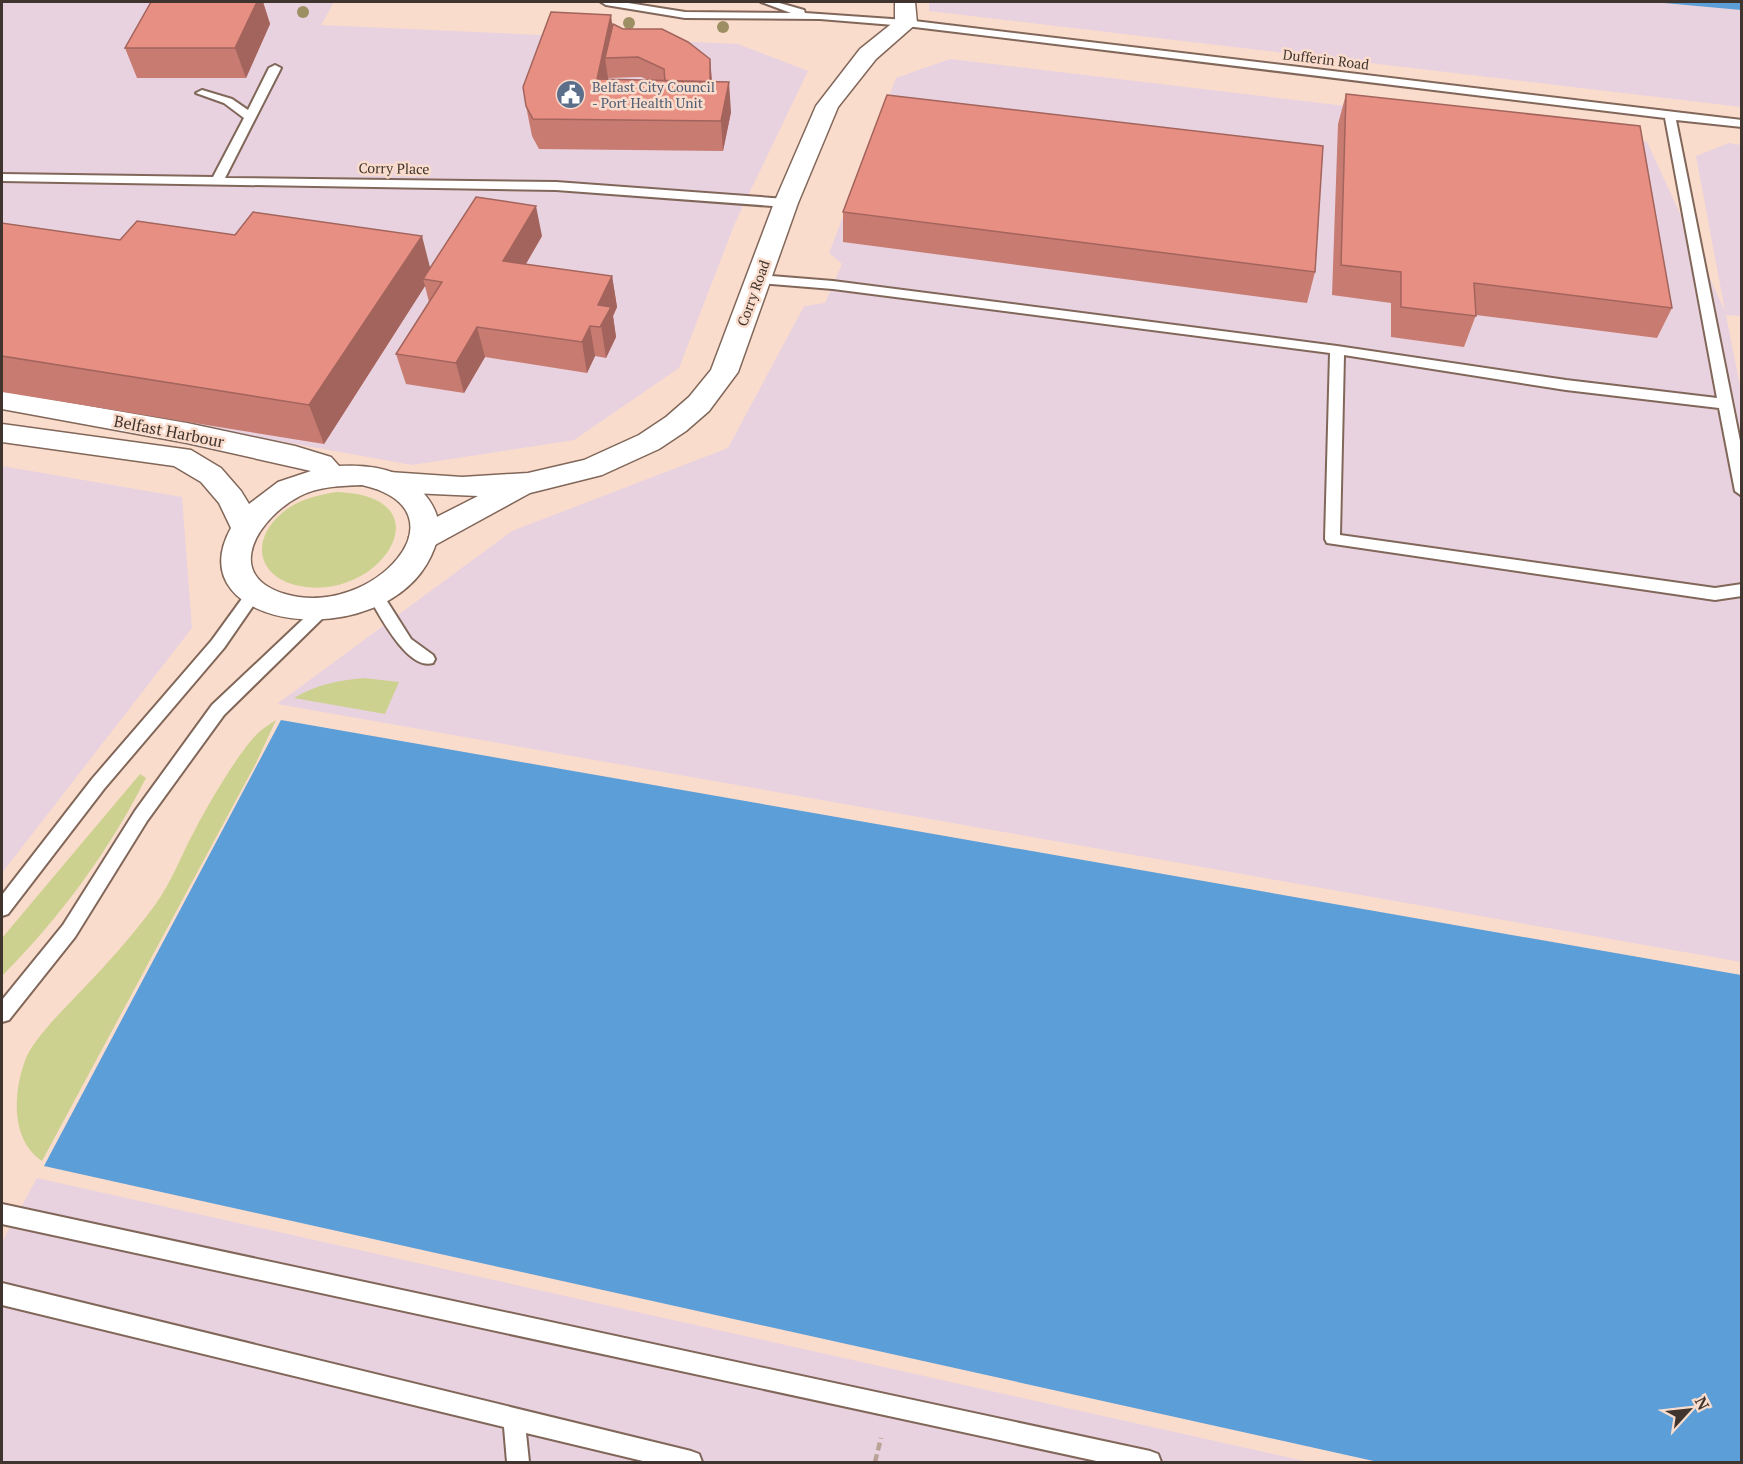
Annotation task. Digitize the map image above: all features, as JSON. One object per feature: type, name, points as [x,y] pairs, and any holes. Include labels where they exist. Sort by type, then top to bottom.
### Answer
[{"type":"street","name":"Corry Road","points":[[389,482],[462,487],[528,483],[592,468],[650,442],[699,404],[724,372],[786,203],[827,106],[905,12]]},
{"type":"street","name":"Belfast Harbour","points":[[2,400],[187,433],[296,456],[321,464],[331,476]]},
{"type":"street","name":"Belfast Harbour","points":[[2,433],[181,457],[211,475],[231,498],[244,526]]},
{"type":"street","points":[[362,475],[389,482],[410,495],[423,514],[424,537],[419,552],[409,568],[394,582],[375,594],[350,604],[323,609],[288,607],[273,603],[254,593],[241,579],[235,562],[236,544],[244,526],[260,508],[280,494],[305,482],[331,476],[362,475]]},
{"type":"street","name":"Corry Road","points":[[424,537],[528,483]]},
{"type":"lane","points":[[606,2],[685,15],[820,16]]},
{"type":"lane","points":[[766,2],[820,16]]},
{"type":"lane","name":"Dufferin Road","points":[[820,16],[905,12],[1742,124]]},
{"type":"lane","points":[[218,180],[275,68]]},
{"type":"lane","points":[[202,93],[228,101],[251,118]]},
{"type":"lane","points":[[1670,116],[1742,490]]},
{"type":"lane","name":"Corry Place","points":[[2,178],[556,186],[786,203]]},
{"type":"lane","points":[[758,279],[833,285],[1337,350],[1554,383],[1725,404]]},
{"type":"lane","points":[[1337,350],[1332,539],[1715,594],[1742,590]]},
{"type":"lane","points":[[2,908],[98,784],[218,644],[254,593]]},
{"type":"lane","points":[[375,594],[405,643],[427,658]]},
{"type":"lane","points":[[2,1014],[69,931],[141,816],[218,710],[323,609]]},
{"type":"lane","points":[[2,1214],[1150,1462]]},
{"type":"lane","points":[[2,1293],[691,1462]]},
{"type":"lane","points":[[514,1419],[518,1462]]},
{"type":"shaded area","points":[[2,2],[334,2],[321,25],[738,44],[808,71],[735,223],[679,368],[574,440],[412,465],[2,391]]},
{"type":"shaded area","points":[[929,2],[1653,2],[1741,10],[1741,107],[929,11]]},
{"type":"shaded area","points":[[950,59],[1647,142],[1725,311],[1696,156],[1729,143],[1741,145],[1741,316],[1726,315],[1742,396],[1741,962],[277,704],[512,531],[728,448],[804,306],[825,303],[842,264],[829,253],[896,78]]},
{"type":"shaded area","points":[[2,466],[182,497],[192,628],[2,873]]},
{"type":"shaded area","points":[[37,1178],[1309,1462],[2,1462],[2,1242]]},
{"type":"green space","points":[[337,492],[371,498],[390,511],[396,528],[391,546],[377,564],[356,579],[329,587],[300,586],[286,582],[275,575],[267,567],[262,546],[265,535],[272,524],[288,508],[301,501]]},
{"type":"green space","points":[[364,678],[399,682],[385,714],[294,698],[328,684]]},
{"type":"green space","points":[[276,720],[256,763],[42,1161],[24,1141],[17,1114],[19,1085],[30,1050],[51,1023],[120,949],[155,905],[233,765],[258,733]]},
{"type":"green space","points":[[140,774],[146,778],[132,805],[82,883],[44,931],[2,976],[2,938]]},
{"type":"water","points":[[1653,2],[1741,2],[1741,10]]},
{"type":"water","points":[[281,720],[1741,975],[1741,1462],[1378,1462],[44,1166]]},
{"type":"building","points":[[151,2],[257,2],[235,48],[125,48]]},
{"type":"building","points":[[551,12],[611,15],[597,79],[729,82],[721,121],[533,119],[526,106],[523,87]]},
{"type":"building","points":[[613,24],[623,29],[662,29],[688,42],[710,59],[710,82],[665,81],[664,69],[638,57],[605,58]]},
{"type":"building","points":[[1346,94],[1640,126],[1672,308],[1474,283],[1476,316],[1401,307],[1401,272],[1341,265]]},
{"type":"building","points":[[887,95],[1323,146],[1315,272],[843,212]]},
{"type":"building","points":[[476,197],[536,206],[503,261],[612,276],[598,305],[611,307],[600,327],[590,326],[582,342],[477,327],[456,363],[396,354],[442,282],[423,279]]},
{"type":"building","points":[[253,212],[422,236],[309,405],[2,356],[2,223],[120,240],[137,221],[235,235]]},
{"type":"place","name":"Belfast City Council - Port Health Unit","points":[[571,94]]}]
